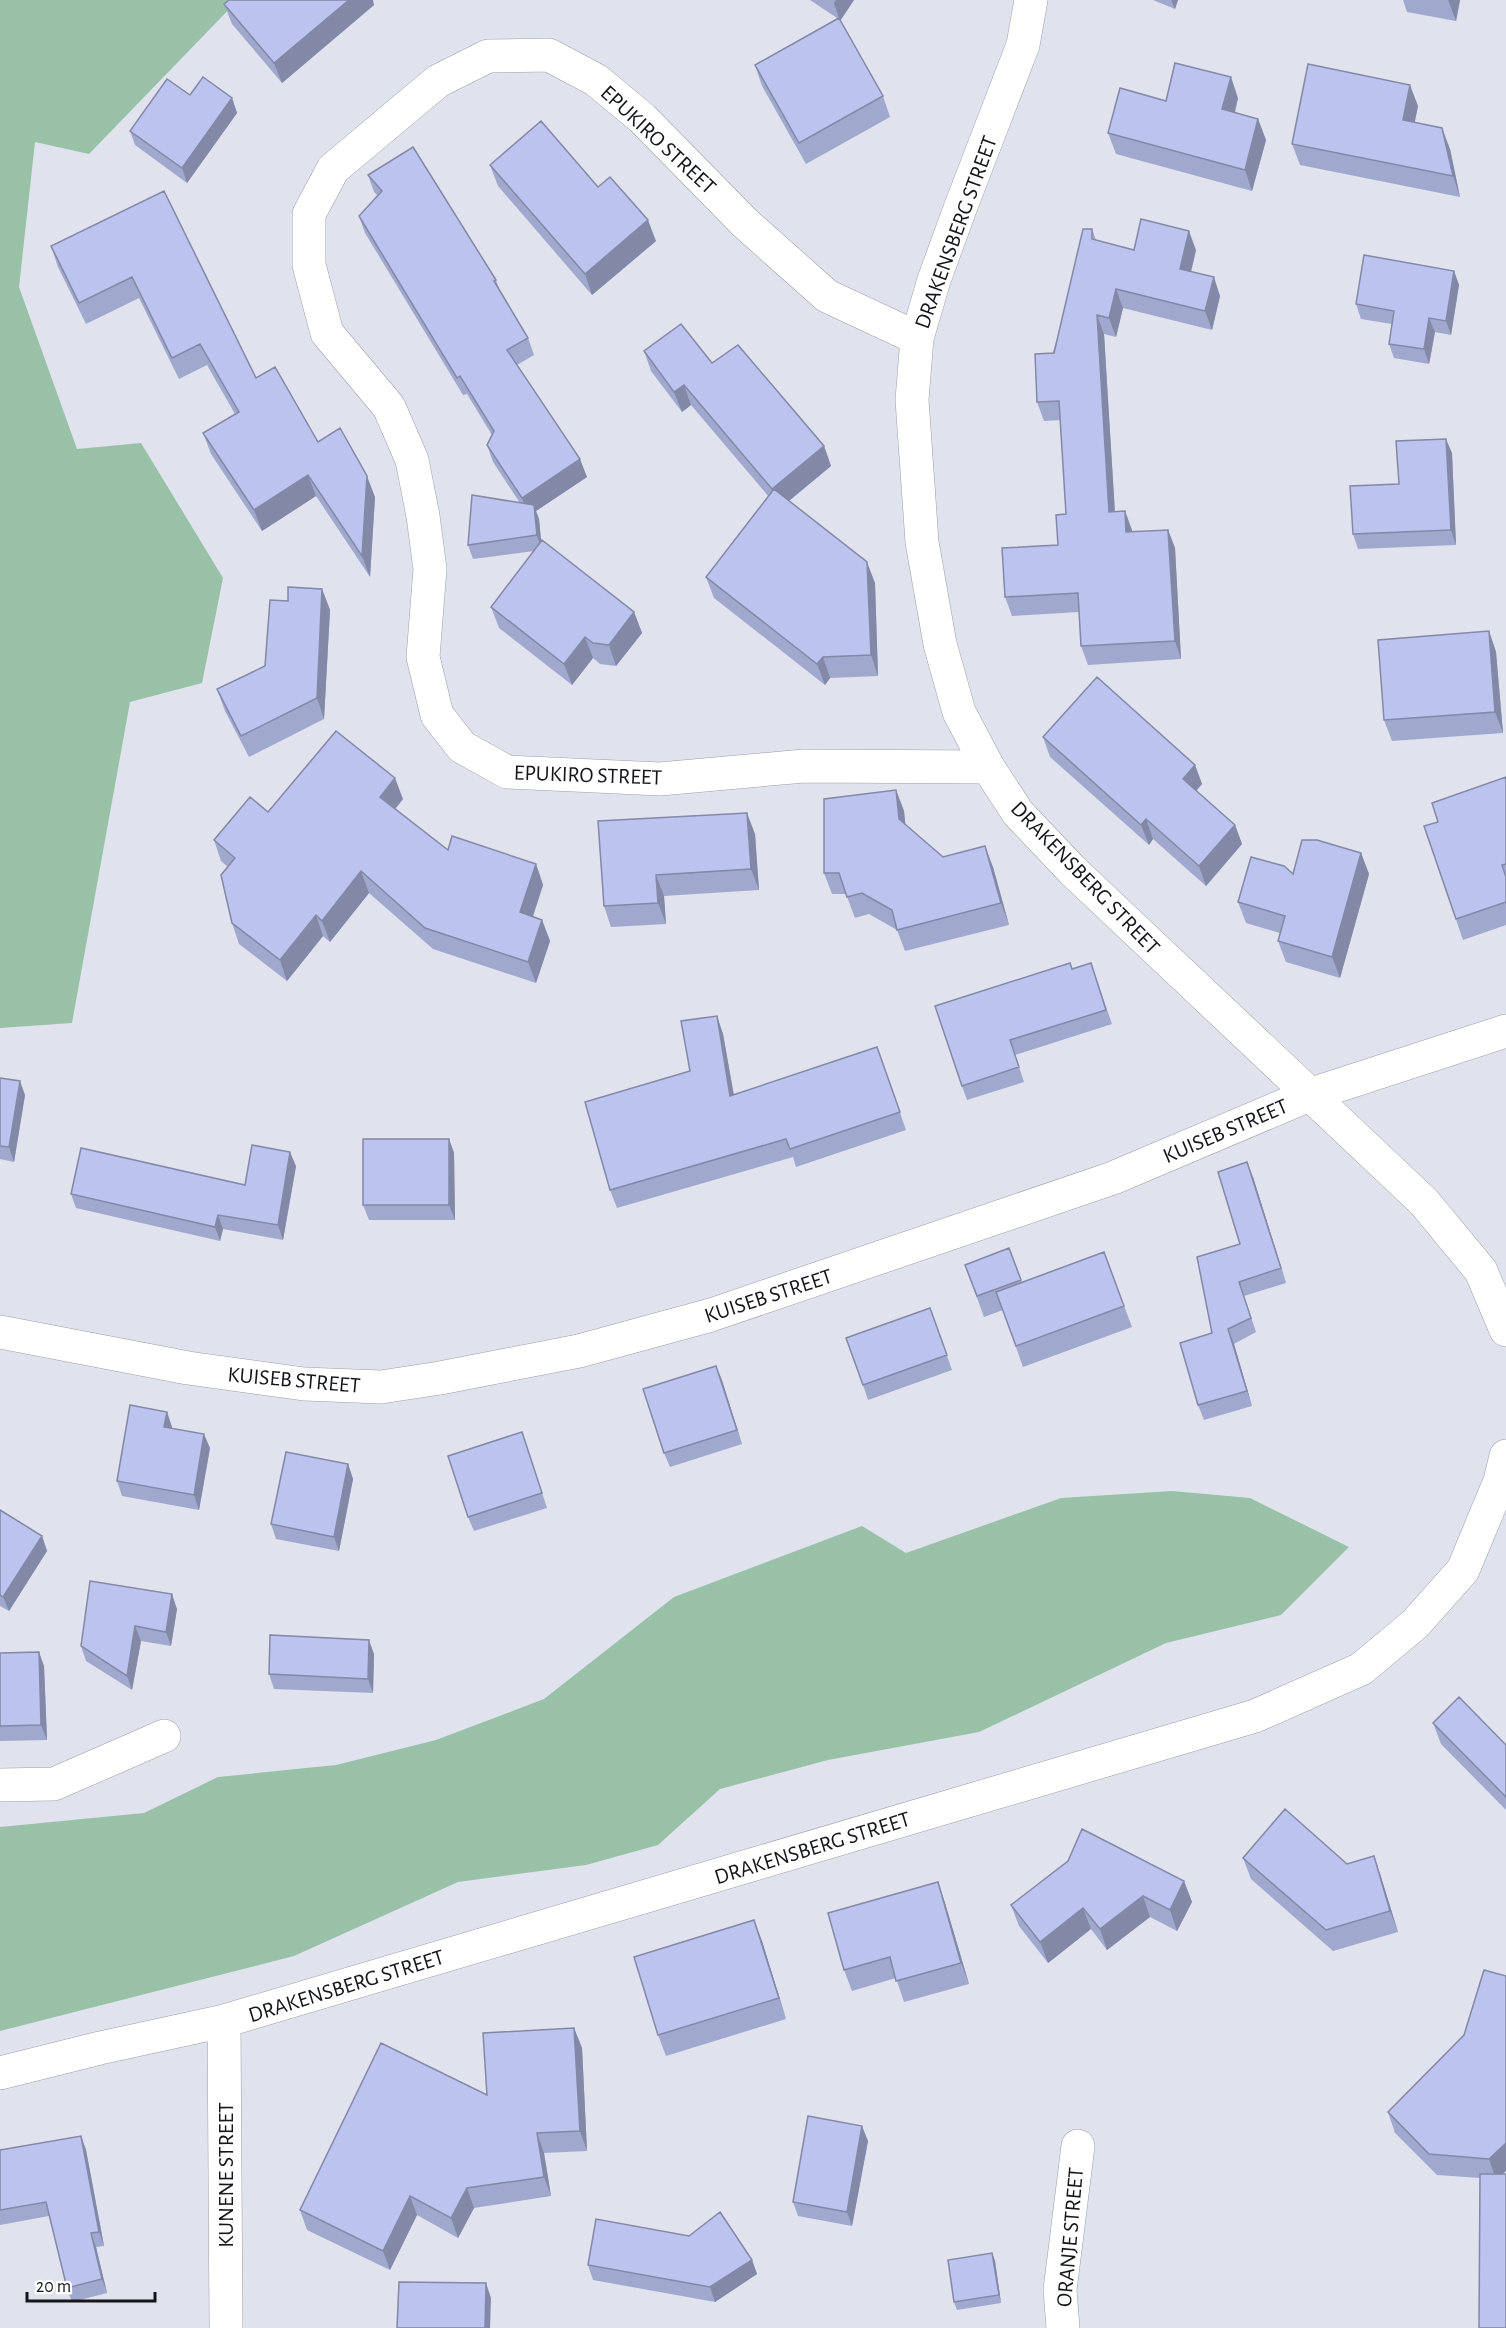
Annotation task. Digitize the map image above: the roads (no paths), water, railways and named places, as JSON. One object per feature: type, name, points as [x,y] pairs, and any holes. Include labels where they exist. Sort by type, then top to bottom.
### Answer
[{"type":"street","name":"DRAKENSBERG STREET","points":[[1031,0],[1023,45],[961,206],[917,338],[912,400],[922,542],[940,644],[959,712],[988,767],[1018,813],[1073,871],[1431,1211],[1481,1271],[1506,1330]]},
{"type":"street","name":"EPUKIRO STREET","points":[[917,338],[827,296],[745,223],[642,118],[596,80],[549,55],[489,56],[438,81],[333,169],[309,214],[309,265],[327,333],[388,407],[412,460],[430,569],[423,657],[437,715],[462,747],[507,772],[660,779],[804,766],[988,767]]},
{"type":"street","name":"KUISEB STREET","points":[[0,1332],[188,1368],[304,1384],[381,1387],[579,1351],[711,1315],[1113,1178],[1309,1095],[1506,1031]]},
{"type":"street","name":"DRAKENSBERG STREET","points":[[0,2073],[224,2021],[1255,1716],[1361,1669],[1415,1623],[1463,1570],[1500,1481],[1506,1456]]},
{"type":"street","points":[[0,1785],[54,1784],[164,1736]]},
{"type":"street","name":"KUNENE STREET","points":[[224,2021],[226,2328]]},
{"type":"street","name":"ORANJE STREET","points":[[1063,2328],[1060,2290],[1078,2146]]}]
